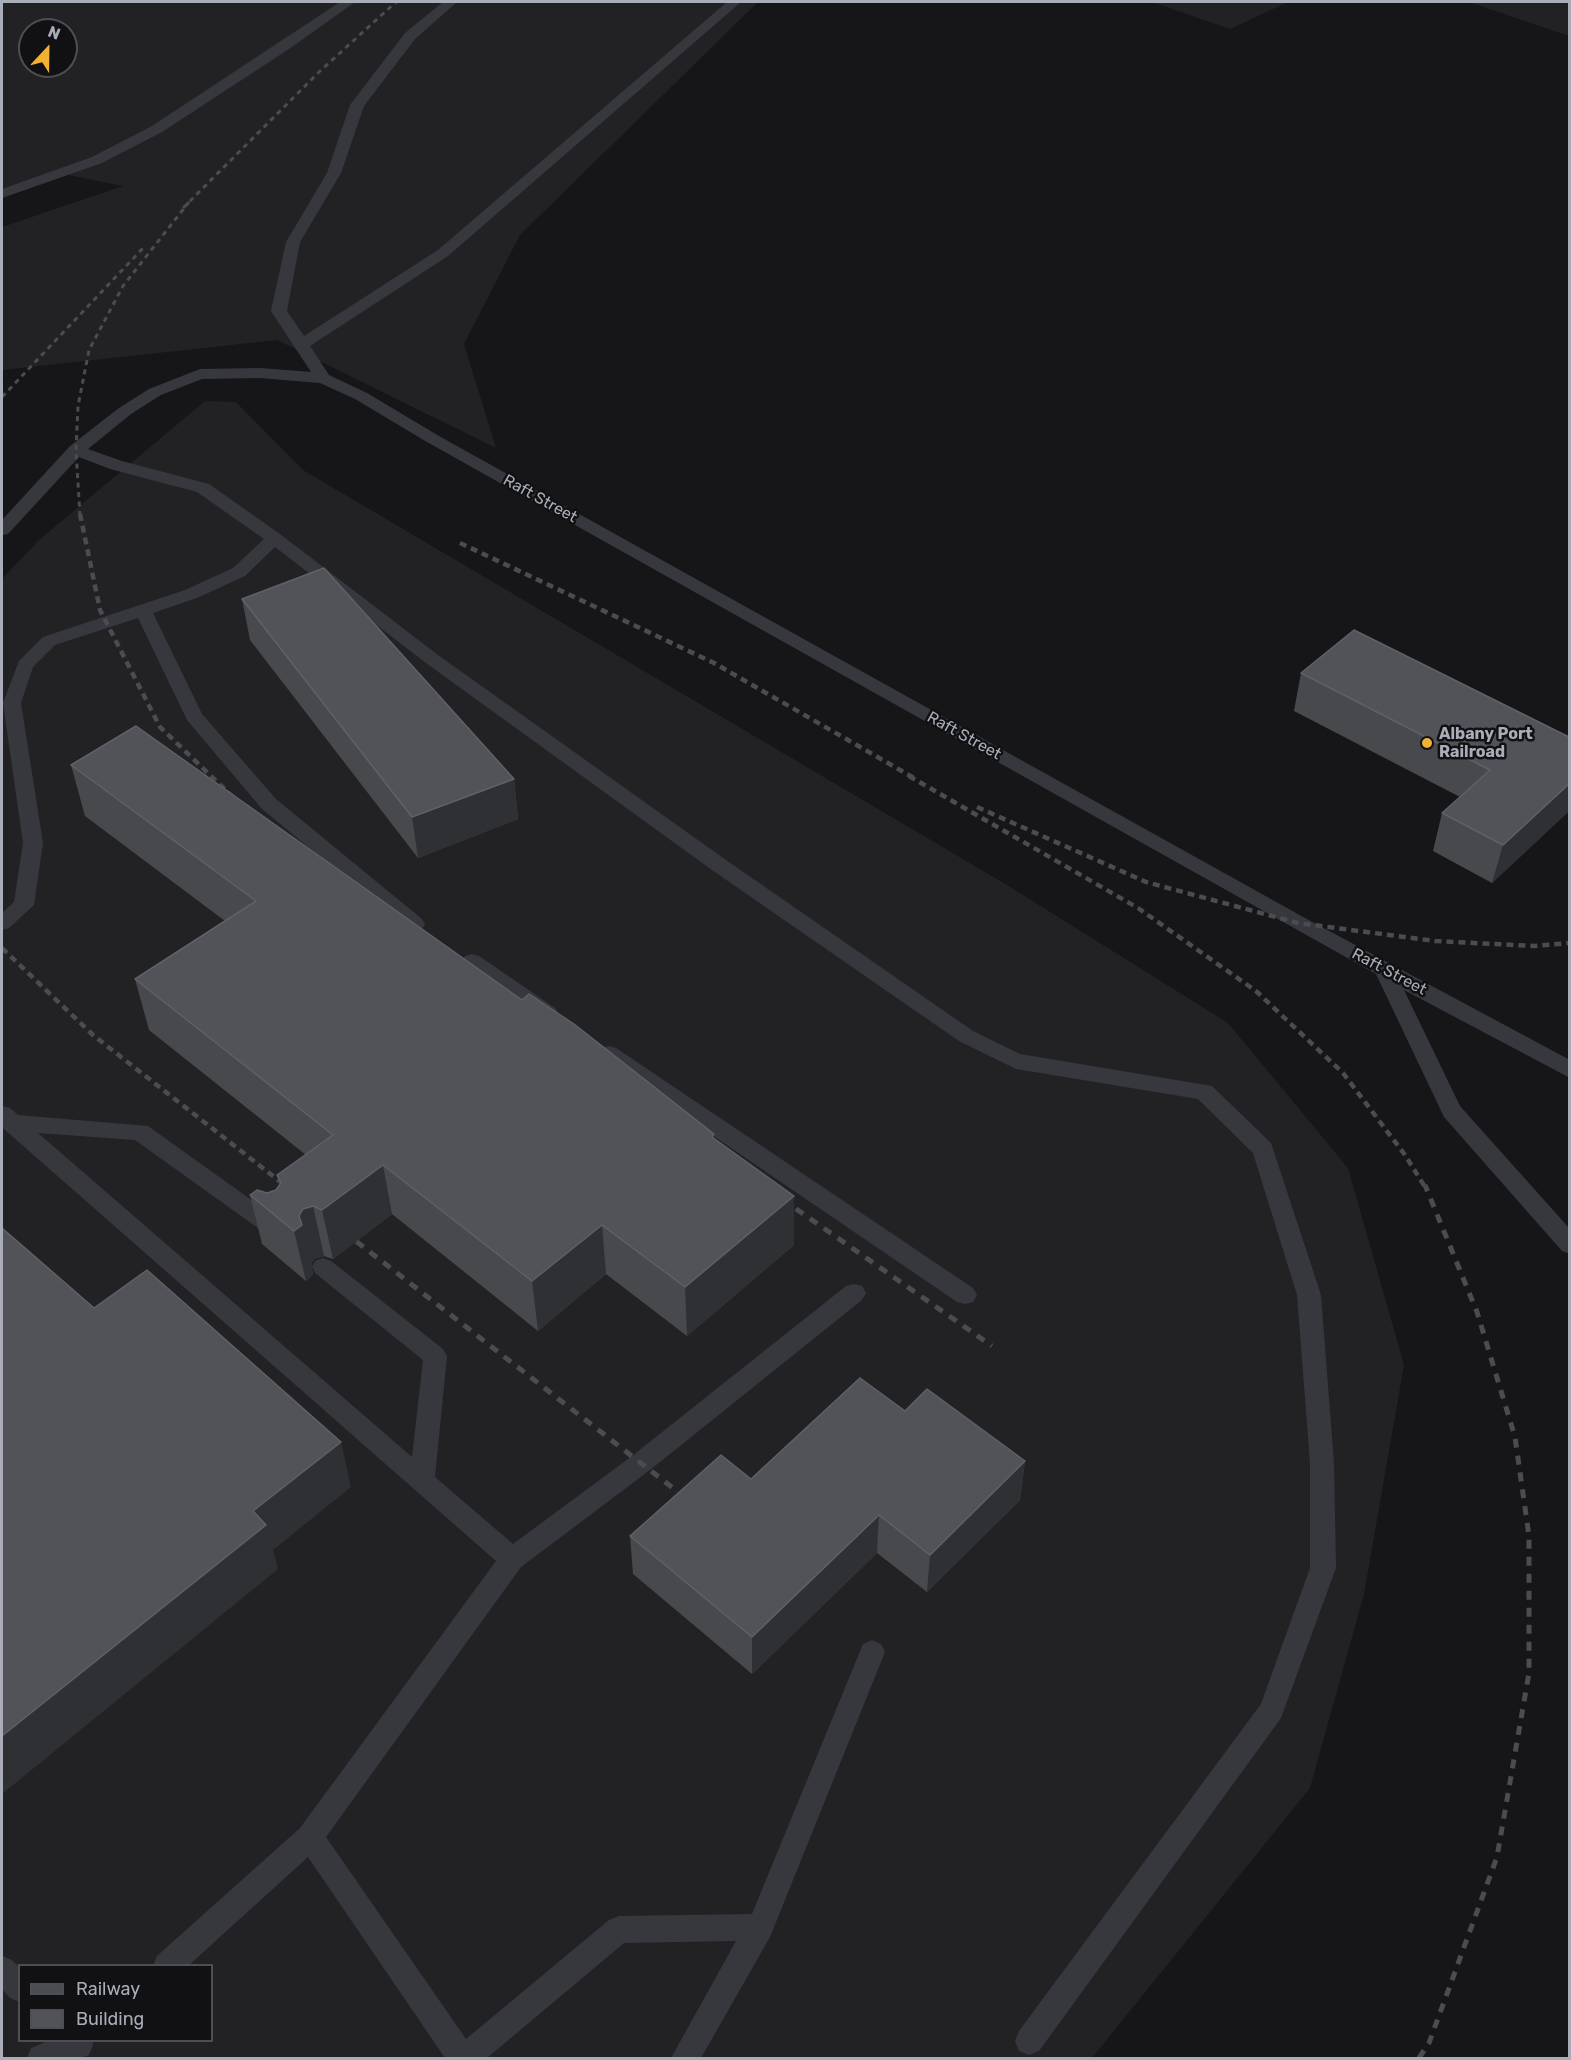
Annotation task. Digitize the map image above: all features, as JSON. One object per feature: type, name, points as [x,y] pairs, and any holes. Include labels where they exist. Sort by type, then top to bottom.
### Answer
[{"type":"lane","points":[[2,194],[97,160],[157,129],[348,2]]},
{"type":"lane","points":[[323,378],[279,311],[293,242],[334,173],[357,105],[410,36],[450,2]]},
{"type":"lane","points":[[301,345],[442,254],[734,2]]},
{"type":"lane","points":[[2,530],[76,450],[125,411],[155,392],[200,374],[260,373],[323,378]]},
{"type":"lane","name":"Raft Street","points":[[323,378],[362,396],[598,532],[1569,1070]]},
{"type":"lane","points":[[76,450],[116,465],[203,488],[274,538],[432,659],[718,865],[966,1036],[1016,1061],[1204,1092],[1263,1149],[1310,1295],[1322,1463],[1323,1568],[1272,1710],[1029,2041]]},
{"type":"lane","points":[[2,923],[24,905],[33,843],[12,703],[25,665],[49,641],[191,594],[239,572],[274,538]]},
{"type":"lane","points":[[144,610],[194,716],[269,804],[416,924]]},
{"type":"lane","points":[[472,961],[561,1021]]},
{"type":"lane","points":[[1384,969],[1452,1111],[1569,1245]]},
{"type":"lane","points":[[590,1041],[965,1295]]},
{"type":"lane","points":[[7,1119],[140,1132],[279,1232]]},
{"type":"lane","points":[[7,1119],[512,1559]]},
{"type":"lane","points":[[323,1267],[435,1356],[422,1481]]},
{"type":"lane","points":[[167,1964],[310,1837],[512,1559],[641,1463],[854,1293]]},
{"type":"lane","points":[[685,2058],[760,1927],[872,1652]]},
{"type":"lane","points":[[310,1837],[464,2058],[619,1930],[760,1927]]},
{"type":"lane","points":[[2,1970],[18,1986]]},
{"type":"lane","points":[[41,2058],[79,2042]]},
{"type":"shaded area","points":[[2,2],[758,2],[520,235],[464,344],[496,448],[277,340],[2,370],[2,227],[123,186],[68,175],[2,198]]},
{"type":"shaded area","points":[[1152,2],[1288,2],[1230,29]]},
{"type":"shaded area","points":[[1469,2],[1569,2],[1569,36]]},
{"type":"shaded area","points":[[205,401],[236,402],[303,470],[1007,885],[1228,1023],[1348,1168],[1404,1365],[1364,1594],[1310,1788],[1092,2058],[2,2058],[2,579],[39,540]]},
{"type":"building","points":[[324,568],[514,779],[412,817],[242,599]]},
{"type":"building","points":[[1354,630],[1569,737],[1569,784],[1503,845],[1442,813],[1490,770],[1301,673]]},
{"type":"building","points":[[136,726],[522,1000],[529,994],[574,1024],[714,1134],[712,1137],[794,1196],[685,1287],[602,1225],[532,1281],[383,1165],[322,1210],[313,1206],[303,1209],[299,1216],[302,1225],[294,1231],[250,1195],[257,1190],[267,1193],[276,1190],[281,1183],[277,1175],[333,1135],[135,979],[256,901],[71,765]]},
{"type":"building","points":[[2,1228],[94,1308],[147,1270],[341,1442],[253,1511],[266,1525],[2,1736]]},
{"type":"building","points":[[860,1378],[905,1411],[927,1389],[1025,1461],[930,1555],[879,1515],[752,1637],[630,1536],[721,1455],[751,1479]]},
{"type":"railway","points":[[189,202],[319,72],[396,2]]},
{"type":"railway","points":[[80,516],[76,450],[78,406],[89,350],[123,286],[189,202]]},
{"type":"railway","points":[[183,208],[189,202]]},
{"type":"railway","points":[[2,397],[145,246]]},
{"type":"railway","points":[[80,514],[100,610],[160,727],[237,801]]},
{"type":"railway","points":[[460,543],[714,663],[914,778]]},
{"type":"railway","points":[[909,776],[1138,908],[1256,991],[1343,1073],[1405,1155],[1425,1187]]},
{"type":"railway","points":[[977,807],[1146,882],[1298,923],[1435,941],[1534,946],[1570,943]]},
{"type":"railway","points":[[2,948],[93,1035],[287,1187]]},
{"type":"railway","points":[[285,1185],[291,1190]]},
{"type":"railway","points":[[1419,2058],[1429,2043],[1497,1857],[1529,1673],[1529,1536],[1515,1437],[1477,1312],[1425,1185]]},
{"type":"railway","points":[[782,1199],[992,1346]]},
{"type":"railway","points":[[343,1231],[678,1492]]},
{"type":"place","name":"Albany Port Railroad","points":[[1427,743]]}]
